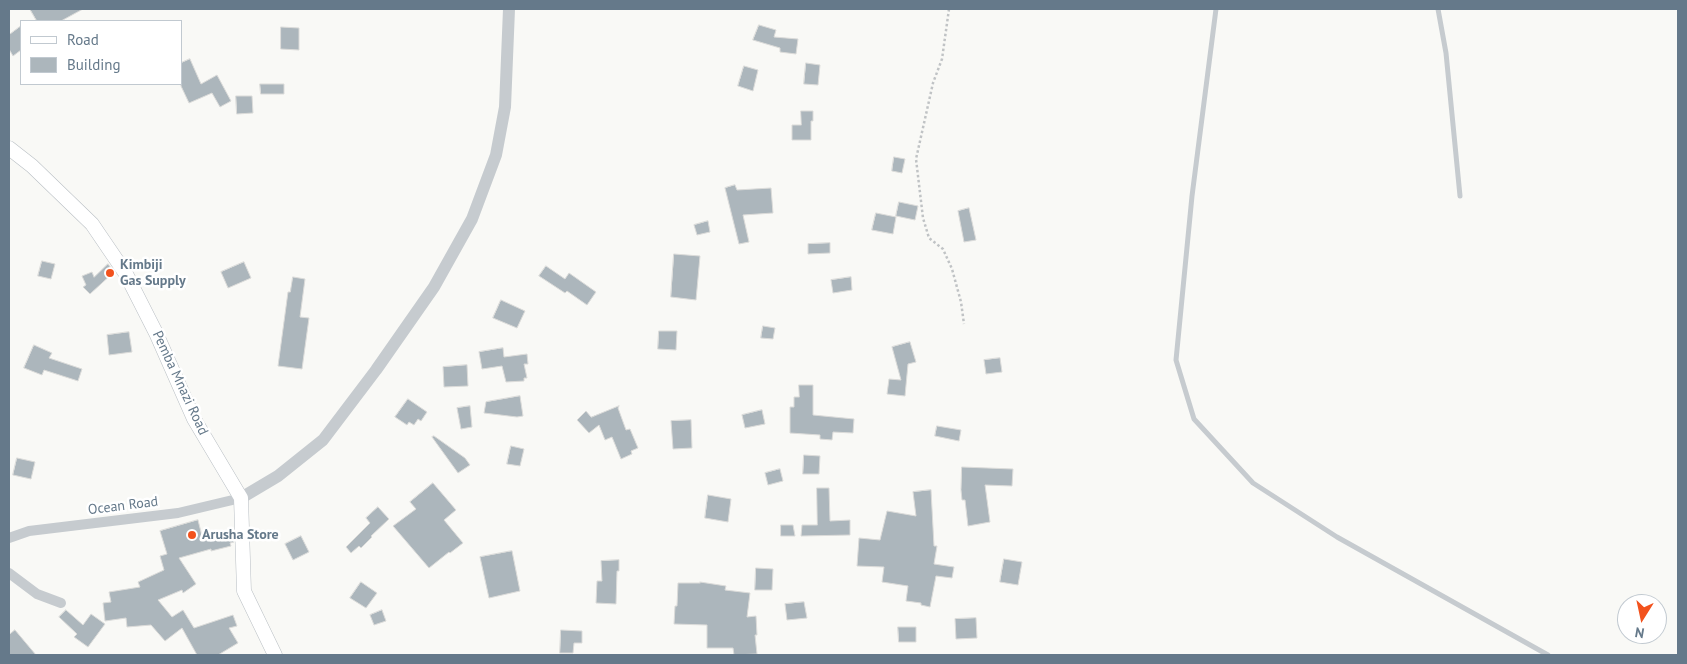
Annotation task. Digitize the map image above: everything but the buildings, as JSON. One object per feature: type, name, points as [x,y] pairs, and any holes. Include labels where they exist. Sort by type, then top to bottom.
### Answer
[{"type":"main road","name":"Pemba Mnazi Road","points":[[9,148],[32,166],[92,224],[126,274],[156,333],[194,419],[241,498],[244,591],[275,655]]},
{"type":"street","points":[[241,498],[278,476],[324,440],[434,287],[472,219],[496,156],[505,106],[509,9]]},
{"type":"street","name":"Ocean Road","points":[[9,538],[29,531],[178,513],[241,498]]},
{"type":"street","points":[[9,573],[37,594],[61,603]]},
{"type":"lane","points":[[1216,9],[1192,196],[1176,360],[1194,419],[1252,483],[1337,537],[1548,655]]},
{"type":"lane","points":[[1438,9],[1446,53],[1460,196]]},
{"type":"path","points":[[949,9],[942,59],[933,83],[916,159],[923,218],[929,238],[944,249],[952,269],[961,302],[964,324]]},
{"type":"place","name":"Kimbiji Gas Supply","points":[[110,273]]},
{"type":"place","name":"Arusha Store","points":[[192,535]]}]
